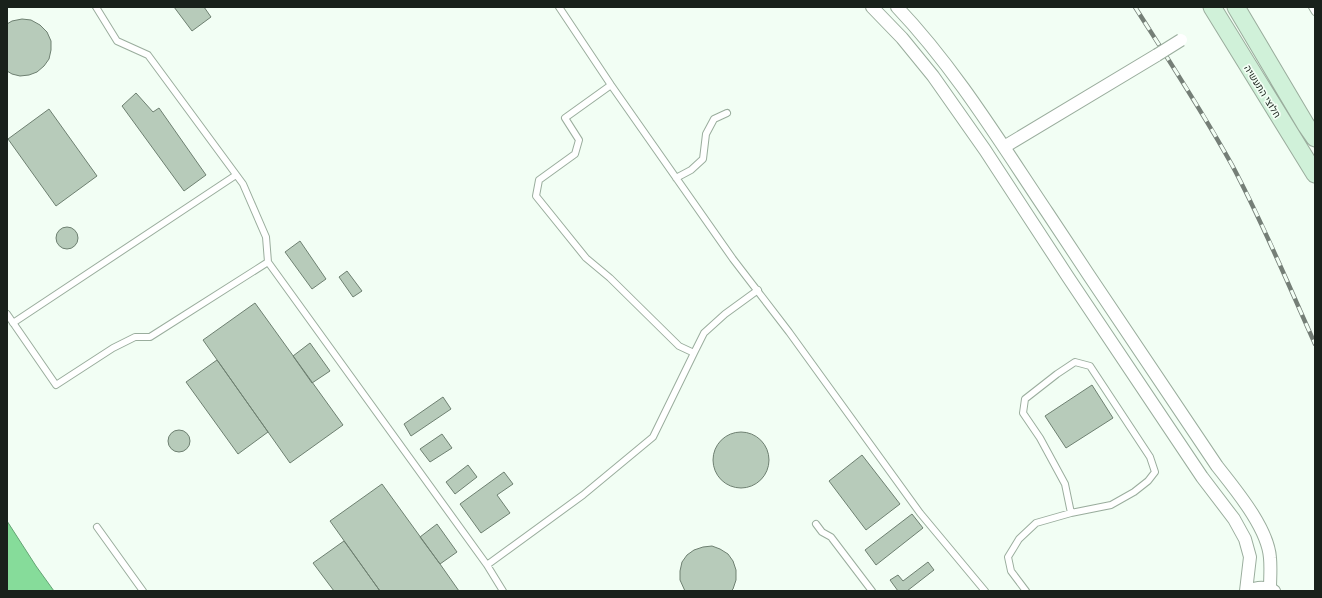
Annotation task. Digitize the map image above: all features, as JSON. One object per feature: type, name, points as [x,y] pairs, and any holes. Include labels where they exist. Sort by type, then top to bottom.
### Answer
[{"type":"street","points":[[872,7],[902,38],[933,76],[985,150],[1072,283],[1202,476],[1234,519],[1245,539],[1250,557],[1248,591],[1262,587],[1272,590],[1268,546],[1250,511],[1217,466],[1004,146],[947,66],[916,26],[897,7]]},
{"type":"street","name":"חלוצי התעשיה","points":[[1212,7],[1315,174]]},
{"type":"street","name":"חלוצי התעשיה","points":[[1236,7],[1315,138]]},
{"type":"street","points":[[1004,146],[1181,40]]},
{"type":"lane","points":[[96,7],[117,41],[148,55],[243,184],[266,236],[268,262],[487,565],[503,591]]},
{"type":"lane","points":[[559,7],[611,85],[733,259],[758,290],[920,513],[985,591]]},
{"type":"lane","points":[[1312,7],[1315,12]]},
{"type":"lane","points":[[611,85],[565,118],[579,140],[575,154],[539,180],[536,196],[586,258],[610,278],[679,346],[694,352]]},
{"type":"lane","points":[[676,178],[691,170],[703,158],[706,134],[714,119],[727,113]]},
{"type":"lane","points":[[13,323],[236,175]]},
{"type":"lane","points":[[7,314],[56,385],[113,348],[135,337],[150,337],[268,262]]},
{"type":"lane","points":[[487,565],[583,495],[653,437],[704,332],[725,314],[758,290]]},
{"type":"lane","points":[[1026,591],[1011,571],[1008,557],[1019,539],[1036,523],[1071,513],[1111,505],[1134,492],[1148,481],[1155,472],[1150,457],[1090,366],[1075,362],[1057,374],[1025,400],[1023,413],[1040,438],[1065,484],[1071,513]]},
{"type":"lane","points":[[816,524],[822,532],[831,537],[872,591]]},
{"type":"lane","points":[[97,527],[144,591]]},
{"type":"shaded area","points":[[7,521],[36,566],[54,591],[7,591]]},
{"type":"building","points":[[174,7],[204,7],[211,17],[192,31]]},
{"type":"building","points":[[22,19],[31,20],[40,25],[47,32],[51,41],[51,50],[49,59],[37,72],[20,76],[7,71],[7,24],[12,21]]},
{"type":"building","points":[[136,93],[153,112],[159,108],[206,175],[184,191],[122,106]]},
{"type":"building","points":[[49,109],[97,176],[56,206],[8,139]]},
{"type":"building","points":[[67,227],[75,230],[78,238],[75,246],[67,249],[59,246],[56,238],[59,230]]},
{"type":"building","points":[[300,241],[326,279],[312,289],[285,252]]},
{"type":"building","points":[[347,271],[362,291],[353,297],[339,277]]},
{"type":"building","points":[[255,303],[343,425],[290,463],[203,340]]},
{"type":"building","points":[[310,343],[330,371],[312,383],[293,356]]},
{"type":"building","points":[[217,360],[268,432],[238,454],[186,382]]},
{"type":"building","points":[[1092,385],[1113,418],[1066,448],[1045,416]]},
{"type":"building","points":[[443,397],[451,409],[411,436],[404,424]]},
{"type":"building","points":[[179,430],[187,433],[190,441],[187,449],[179,452],[171,449],[168,441],[171,433]]},
{"type":"building","points":[[735,432],[747,432],[757,436],[765,444],[769,454],[769,466],[765,476],[757,484],[747,488],[735,488],[725,484],[717,476],[713,466],[713,454],[717,444],[725,436]]},
{"type":"building","points":[[442,434],[452,448],[430,462],[420,449]]},
{"type":"building","points":[[862,455],[900,504],[866,530],[829,481]]},
{"type":"building","points":[[468,465],[477,477],[455,494],[446,482]]},
{"type":"building","points":[[504,472],[513,484],[497,495],[510,513],[481,533],[460,504]]},
{"type":"building","points":[[382,484],[459,591],[380,591],[330,521]]},
{"type":"building","points":[[912,514],[923,528],[876,565],[865,550]]},
{"type":"building","points":[[437,524],[457,552],[440,564],[420,537]]},
{"type":"building","points":[[344,541],[380,591],[334,591],[313,563]]},
{"type":"building","points":[[712,546],[728,554],[733,561],[736,570],[736,580],[733,589],[731,591],[685,591],[680,580],[682,562],[687,555],[694,550]]},
{"type":"building","points":[[928,562],[934,570],[907,591],[898,591],[890,580],[898,575],[903,581]]},
{"type":"railway","points":[[1135,7],[1197,105],[1232,165],[1265,231],[1315,344]]}]
